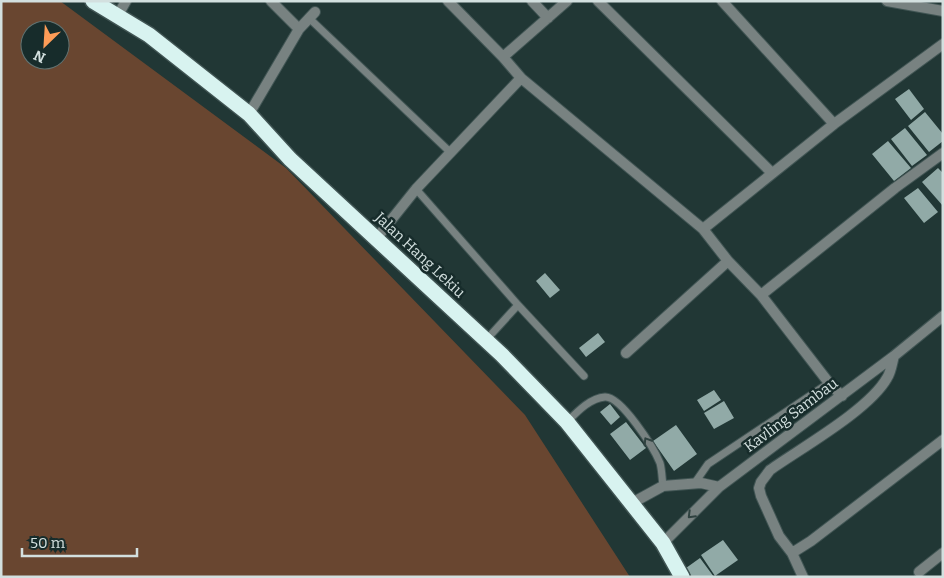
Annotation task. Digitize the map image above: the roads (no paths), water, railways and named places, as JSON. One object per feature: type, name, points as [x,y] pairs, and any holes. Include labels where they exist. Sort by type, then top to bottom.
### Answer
[{"type":"highway","name":"Jalan Hang Lekiu","points":[[93,1],[149,35],[249,114],[290,159],[486,340],[567,422],[663,543],[682,577]]},
{"type":"street","points":[[118,15],[126,1]]},
{"type":"street","points":[[270,1],[299,30]]},
{"type":"street","points":[[448,1],[521,78],[704,229],[728,260],[761,295],[829,383],[842,396]]},
{"type":"street","points":[[532,1],[548,18]]},
{"type":"street","points":[[503,57],[567,1]]},
{"type":"street","points":[[598,1],[772,174]]},
{"type":"street","points":[[722,1],[834,124]]},
{"type":"street","points":[[887,1],[943,11]]},
{"type":"street","points":[[249,114],[299,30],[312,16]]},
{"type":"street","points":[[704,229],[834,124],[943,44]]},
{"type":"street","points":[[376,239],[416,188],[521,78]]},
{"type":"street","points":[[761,295],[895,188],[943,153]]},
{"type":"street","points":[[626,353],[728,260]]},
{"type":"street","name":"Kavling Sambau","points":[[663,543],[719,487],[842,396],[943,316]]},
{"type":"street","points":[[803,577],[792,553],[780,536],[760,496],[759,488],[764,476],[770,470],[855,412],[888,377],[894,356]]},
{"type":"street","points":[[792,553],[811,542],[943,440]]},
{"type":"street","points":[[632,503],[663,486],[700,483],[719,487]]},
{"type":"street","points":[[919,572],[943,553]]},
{"type":"lane","points":[[312,16],[450,152]]},
{"type":"lane","points":[[416,188],[518,305],[584,376]]},
{"type":"lane","points":[[486,340],[518,305]]},
{"type":"lane","points":[[694,484],[708,464],[829,383]]},
{"type":"lane","points":[[567,422],[585,404],[604,397],[614,398],[625,409],[660,464],[663,486]]}]
